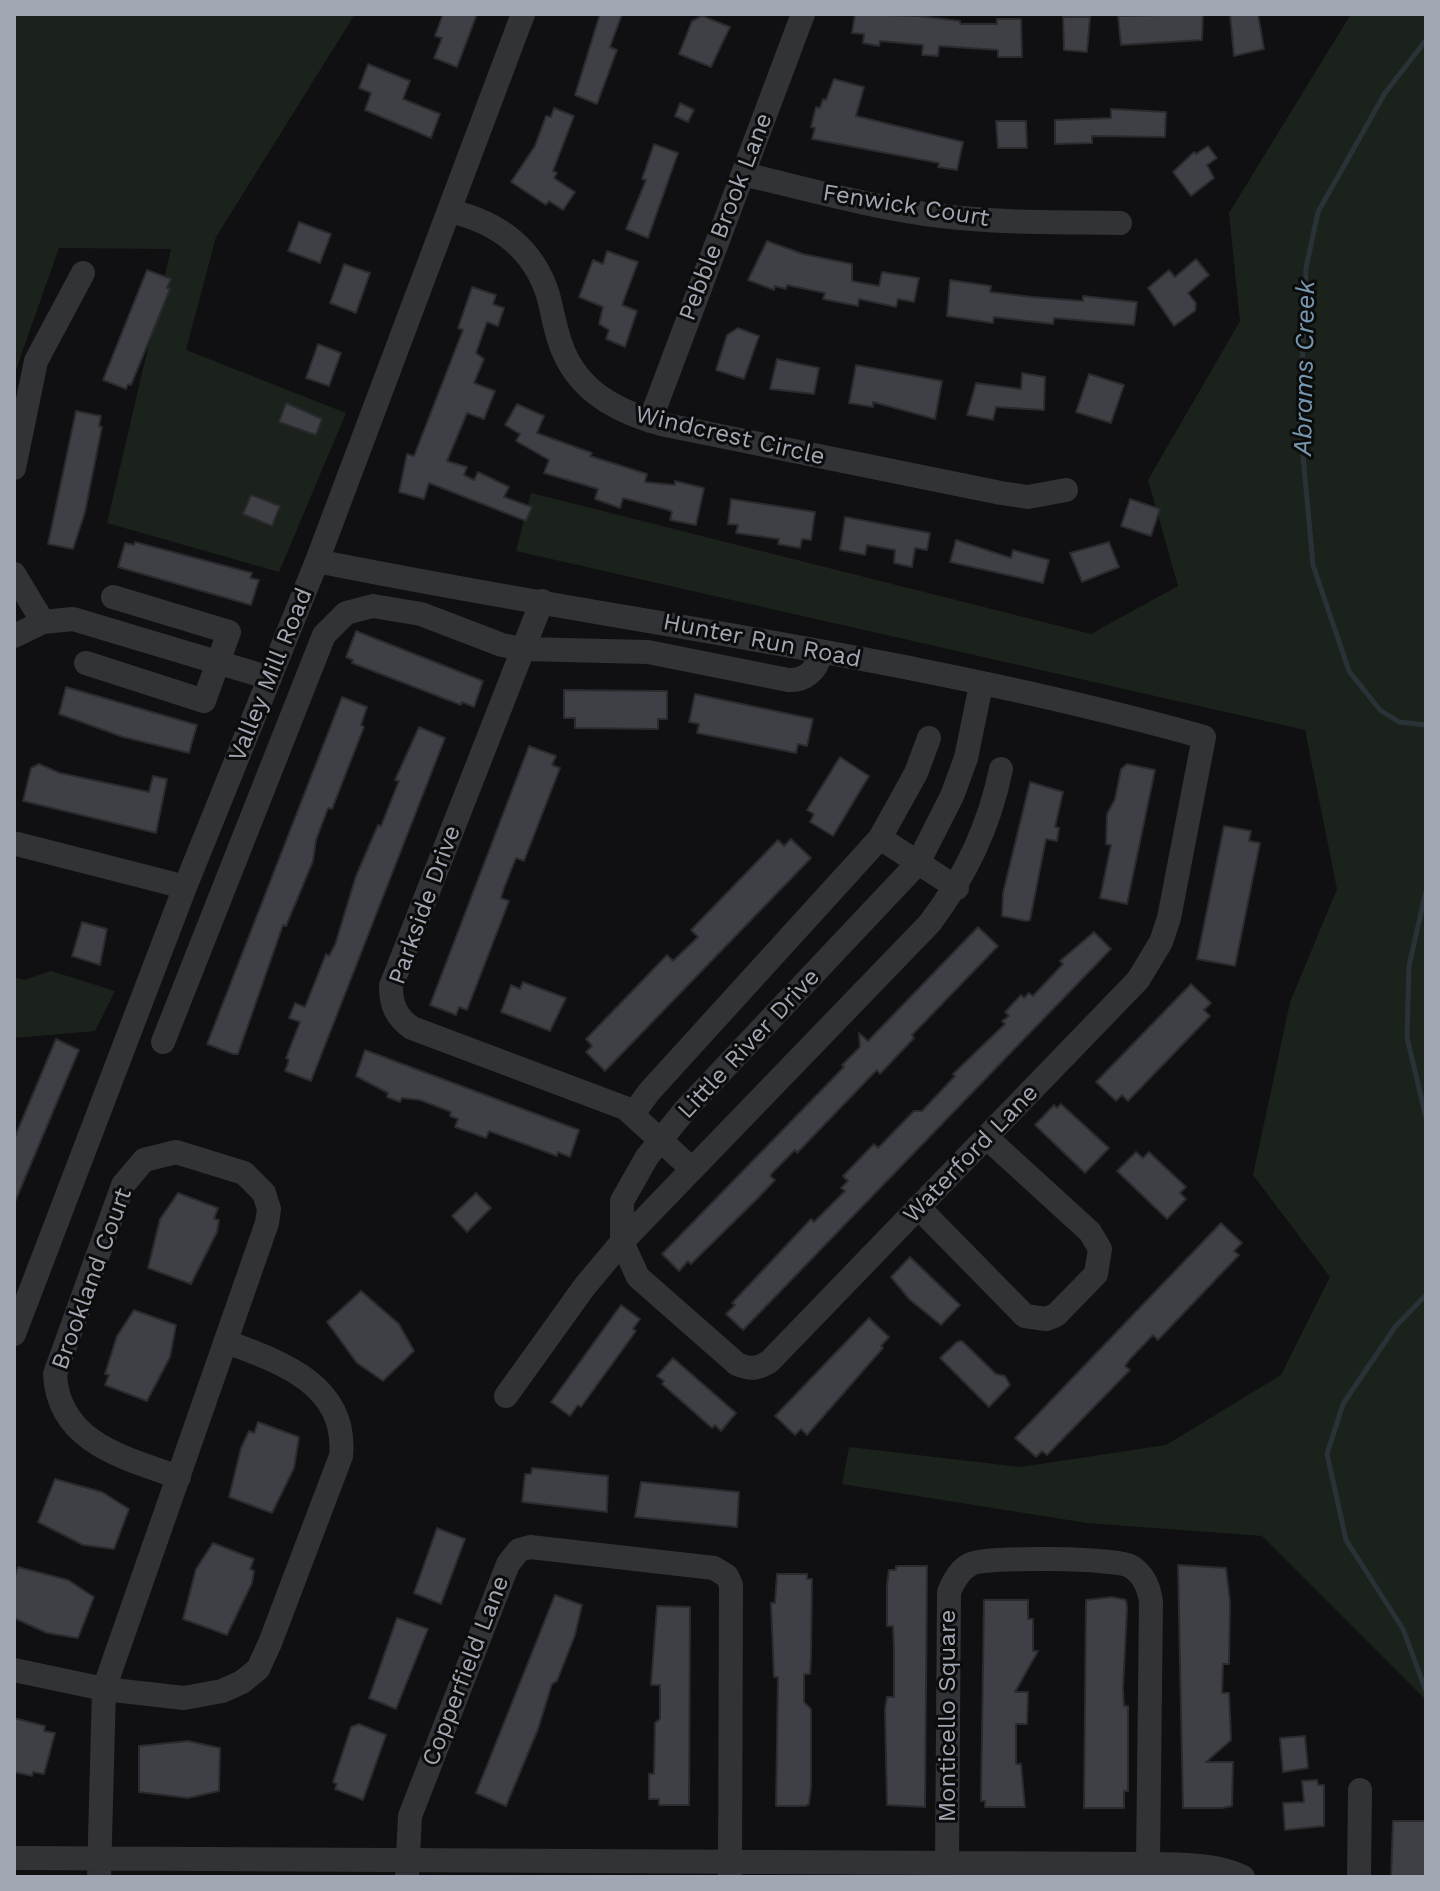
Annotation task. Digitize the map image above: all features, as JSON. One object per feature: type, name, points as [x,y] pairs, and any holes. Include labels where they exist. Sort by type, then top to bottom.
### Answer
[{"type":"street","name":"Valley Mill Road","points":[[14,1334],[150,976],[317,561],[523,14]]},
{"type":"street","name":"Pebble Brook Lane","points":[[650,421],[803,14]]},
{"type":"street","name":"Fenwick Court","points":[[743,174],[939,216],[999,221],[1120,223]]},
{"type":"street","name":"Windcrest Circle","points":[[450,211],[481,218],[515,241],[542,279],[558,342],[582,381],[619,409],[650,421],[1001,493],[1028,497],[1066,490]]},
{"type":"street","points":[[14,468],[36,361],[83,273]]},
{"type":"street","name":"Hunter Run Road","points":[[317,561],[821,653],[1117,714],[1204,737]]},
{"type":"street","points":[[14,574],[43,622]]},
{"type":"street","points":[[86,663],[204,701],[229,632],[113,597]]},
{"type":"street","name":"Parkside Drive","points":[[542,601],[391,986],[391,999],[395,1012],[412,1028],[611,1101],[633,1114],[692,1169]]},
{"type":"street","points":[[163,1042],[324,635],[333,622],[360,607],[400,609],[523,649],[648,652],[798,680],[811,674],[821,653]]},
{"type":"street","points":[[14,636],[43,622],[73,619],[270,678]]},
{"type":"street","name":"Little River Drive","points":[[622,1242],[622,1201],[630,1183],[661,1139],[918,863],[952,796],[966,758],[981,685]]},
{"type":"street","name":"Waterford Lane","points":[[622,1242],[638,1277],[737,1364],[748,1369],[760,1368],[1138,980],[1152,960],[1169,918],[1204,737]]},
{"type":"street","points":[[633,1114],[649,1092],[880,838],[911,784],[929,738]]},
{"type":"street","points":[[506,1396],[585,1286],[622,1242],[930,923],[957,888],[983,833],[1001,769]]},
{"type":"street","points":[[880,838],[957,888]]},
{"type":"street","points":[[17,844],[185,887]]},
{"type":"street","points":[[150,976],[186,986]]},
{"type":"street","points":[[918,1207],[1025,1316],[1035,1320],[1056,1315],[1096,1274],[1100,1263],[1095,1238],[986,1137]]},
{"type":"street","name":"Brookland Court","points":[[99,1868],[104,1689],[227,1342],[269,1209],[264,1193],[244,1173],[190,1154],[162,1152],[144,1160],[123,1185],[55,1374],[56,1397],[66,1414],[95,1443],[118,1457],[179,1477]]},
{"type":"street","points":[[14,1670],[104,1689],[201,1696],[222,1691],[258,1669],[341,1456],[343,1434],[337,1416],[313,1386],[284,1363],[227,1342]]},
{"type":"street","name":"Copperfield Lane","points":[[406,1868],[410,1816],[508,1564],[519,1550],[530,1547],[714,1568],[727,1576],[731,1585],[730,1869]]},
{"type":"street","name":"Monticello Square","points":[[947,1863],[949,1592],[962,1569],[983,1560],[1111,1561],[1134,1568],[1145,1581],[1151,1602],[1148,1864]]},
{"type":"street","points":[[1359,1877],[1360,1790]]},
{"type":"street","points":[[14,1858],[99,1868],[730,1869],[947,1863],[1148,1864],[1200,1865],[1228,1870],[1243,1877]]},
{"type":"shaded area","points":[[14,14],[355,14],[216,237],[186,350],[346,413],[279,572],[107,523],[171,249],[59,248],[14,375]]},
{"type":"shaded area","points":[[1351,14],[1426,14],[1426,1700],[1262,1536],[1087,1523],[842,1484],[849,1447],[1020,1467],[1166,1445],[1281,1375],[1330,1277],[1253,1175],[1290,1002],[1337,889],[1305,730],[516,551],[531,493],[1091,634],[1178,586],[1148,480],[1240,321],[1229,213]]},
{"type":"shaded area","points":[[51,971],[115,991],[95,1031],[14,1038],[14,977],[24,980]]},
{"type":"building","points":[[443,14],[477,14],[457,67],[434,58],[442,38],[435,36]]},
{"type":"building","points":[[600,14],[622,14],[610,47],[617,50],[597,104],[575,95]]},
{"type":"building","points":[[855,14],[918,16],[960,21],[960,24],[997,24],[997,19],[1021,19],[1022,57],[998,57],[998,50],[939,46],[938,56],[922,55],[923,45],[880,41],[879,46],[863,43],[864,34],[852,33]]},
{"type":"building","points":[[1203,14],[1202,40],[1121,45],[1118,16]]},
{"type":"building","points":[[1230,14],[1258,14],[1264,49],[1234,56]]},
{"type":"building","points":[[702,16],[730,27],[711,67],[679,54],[692,21]]},
{"type":"building","points":[[1063,17],[1090,17],[1087,52],[1064,50]]},
{"type":"building","points":[[368,64],[410,81],[403,99],[440,114],[431,138],[365,110],[371,93],[359,88]]},
{"type":"building","points":[[834,79],[864,87],[856,116],[963,142],[957,170],[938,167],[939,163],[812,139],[815,128],[811,127],[816,107],[820,108],[823,99],[826,100]]},
{"type":"building","points":[[680,103],[694,110],[688,122],[675,116]]},
{"type":"building","points":[[554,108],[574,116],[553,171],[557,173],[554,178],[575,192],[563,210],[549,201],[546,205],[511,182],[535,146],[546,116],[551,117]]},
{"type":"building","points":[[1111,109],[1166,112],[1165,137],[1092,136],[1092,143],[1055,144],[1055,120],[1111,118]]},
{"type":"building","points":[[996,121],[1026,121],[1027,148],[998,148]]},
{"type":"building","points":[[654,144],[678,153],[648,238],[626,229],[646,180],[642,179]]},
{"type":"building","points":[[1208,146],[1217,158],[1207,165],[1214,178],[1191,196],[1173,172],[1194,152],[1196,154]]},
{"type":"building","points":[[299,222],[331,234],[320,263],[288,251]]},
{"type":"building","points":[[767,241],[803,254],[852,264],[852,281],[879,286],[882,272],[919,278],[914,302],[898,299],[896,307],[859,299],[858,306],[823,299],[825,293],[787,285],[786,289],[775,286],[774,290],[748,280]]},
{"type":"building","points":[[607,251],[638,262],[622,305],[637,311],[625,347],[606,339],[609,330],[599,324],[603,307],[579,297],[593,260],[603,264]]},
{"type":"building","points":[[1196,259],[1209,275],[1188,293],[1196,303],[1195,311],[1174,326],[1148,288],[1169,270],[1175,277]]},
{"type":"building","points":[[344,264],[370,273],[356,313],[330,303]]},
{"type":"building","points":[[147,270],[171,279],[167,288],[170,289],[131,385],[128,384],[126,389],[103,380]]},
{"type":"building","points":[[950,280],[991,286],[990,292],[1032,297],[1083,301],[1083,296],[1137,302],[1134,325],[1054,318],[1053,324],[994,317],[993,323],[947,316]]},
{"type":"building","points":[[472,287],[496,295],[493,304],[504,308],[498,326],[487,322],[476,353],[484,359],[474,383],[495,391],[484,419],[467,413],[447,461],[467,467],[464,475],[474,480],[478,472],[509,487],[504,497],[532,507],[526,521],[429,483],[424,499],[399,492],[407,454],[414,456],[463,330],[458,328]]},
{"type":"building","points":[[738,328],[759,336],[744,379],[716,370],[727,335]]},
{"type":"building","points":[[318,344],[341,353],[329,386],[306,378]]},
{"type":"building","points":[[777,359],[819,368],[814,394],[770,389]]},
{"type":"building","points":[[856,365],[942,381],[935,419],[873,402],[873,407],[849,403]]},
{"type":"building","points":[[1022,373],[1045,377],[1044,410],[996,407],[993,420],[967,415],[976,383],[1021,389]]},
{"type":"building","points":[[1089,374],[1124,385],[1111,423],[1076,412]]},
{"type":"building","points":[[286,403],[322,419],[316,435],[279,422]]},
{"type":"building","points":[[517,404],[544,416],[537,433],[592,453],[590,456],[647,474],[645,482],[675,485],[675,481],[704,488],[696,525],[670,520],[672,512],[668,510],[623,498],[620,508],[595,499],[598,489],[544,473],[549,460],[516,441],[520,434],[505,425]]},
{"type":"building","points":[[76,411],[101,416],[99,426],[102,427],[85,512],[73,549],[48,544]]},
{"type":"building","points":[[251,495],[280,506],[272,526],[243,514]]},
{"type":"building","points":[[731,499],[815,512],[811,540],[802,539],[800,548],[778,544],[779,539],[736,533],[738,525],[728,524]]},
{"type":"building","points":[[1130,499],[1160,509],[1151,536],[1121,526]]},
{"type":"building","points":[[845,517],[930,533],[927,550],[915,548],[912,567],[894,563],[895,550],[867,545],[865,555],[840,550]]},
{"type":"building","points":[[956,540],[1011,558],[1013,550],[1049,560],[1043,583],[950,562]]},
{"type":"building","points":[[135,542],[252,573],[250,578],[259,580],[251,605],[118,567],[125,543],[134,545]]},
{"type":"building","points":[[1109,542],[1119,567],[1082,582],[1070,553]]},
{"type":"building","points":[[356,631],[483,681],[474,707],[462,702],[461,705],[352,663],[353,660],[346,657]]},
{"type":"building","points":[[66,687],[197,725],[189,753],[123,737],[59,714]]},
{"type":"building","points":[[564,690],[667,691],[667,719],[658,719],[658,729],[575,728],[575,718],[564,718]]},
{"type":"building","points":[[695,694],[813,719],[807,746],[798,744],[796,753],[697,733],[699,724],[689,722]]},
{"type":"building","points":[[342,697],[367,707],[361,725],[364,727],[332,809],[328,808],[316,840],[313,861],[286,926],[283,925],[238,1054],[233,1054],[207,1044]]},
{"type":"building","points":[[419,727],[445,738],[311,1081],[285,1071],[289,1060],[286,1058],[300,1022],[289,1018],[295,1003],[305,1007],[326,954],[329,956],[335,945],[356,876],[378,825],[381,826],[399,781],[395,780]]},
{"type":"building","points":[[529,746],[556,756],[552,765],[560,768],[524,861],[516,858],[504,888],[501,898],[509,901],[467,1010],[459,1007],[456,1015],[430,1005]]},
{"type":"building","points":[[840,757],[869,776],[833,836],[810,822],[814,814],[807,810]]},
{"type":"building","points":[[39,764],[60,773],[149,792],[153,776],[167,779],[156,833],[23,801],[31,768]]},
{"type":"building","points":[[1127,764],[1155,770],[1127,904],[1100,898],[1111,845],[1106,844],[1107,814],[1115,799],[1121,769]]},
{"type":"building","points":[[1030,782],[1063,792],[1055,827],[1059,828],[1057,841],[1046,839],[1030,920],[1026,921],[1002,916],[1003,893]]},
{"type":"building","points":[[1224,826],[1251,831],[1249,841],[1260,843],[1235,966],[1197,959]]},
{"type":"building","points":[[791,839],[811,858],[605,1071],[586,1052],[592,1046],[586,1039],[667,955],[673,961],[698,937],[691,930],[778,840],[784,846]]},
{"type":"building","points":[[82,922],[107,929],[100,965],[72,956]]},
{"type":"building","points":[[978,927],[998,946],[912,1035],[914,1038],[880,1074],[877,1070],[797,1153],[795,1150],[773,1172],[770,1176],[775,1180],[757,1199],[691,1264],[688,1261],[679,1271],[662,1254],[844,1067],[842,1065],[860,1047],[859,1033],[868,1041]]},
{"type":"building","points":[[1094,932],[1111,949],[743,1330],[726,1314],[735,1305],[732,1303],[811,1219],[814,1222],[845,1191],[841,1188],[848,1181],[843,1176],[874,1144],[878,1148],[914,1111],[922,1111],[955,1076],[953,1074],[1005,1024],[1002,1021],[1009,1016],[1005,1012],[1021,995],[1024,998],[1029,993],[1033,996],[1063,964],[1060,961]]},
{"type":"building","points":[[523,982],[566,998],[550,1031],[501,1012],[511,985],[520,989]]},
{"type":"building","points":[[1191,984],[1211,1003],[1204,1010],[1210,1016],[1128,1101],[1122,1095],[1116,1101],[1096,1082]]},
{"type":"building","points":[[56,1039],[79,1050],[14,1204],[14,1139]]},
{"type":"building","points":[[365,1050],[579,1130],[570,1157],[558,1152],[557,1156],[489,1131],[486,1138],[455,1127],[458,1119],[450,1116],[451,1112],[420,1100],[402,1098],[400,1102],[387,1097],[388,1093],[356,1076]]},
{"type":"building","points":[[1061,1104],[1109,1148],[1085,1173],[1035,1125],[1054,1105],[1057,1108]]},
{"type":"building","points":[[1136,1152],[1143,1158],[1149,1152],[1186,1187],[1180,1193],[1186,1199],[1167,1219],[1117,1171]]},
{"type":"building","points":[[178,1193],[218,1208],[214,1219],[219,1220],[217,1232],[191,1284],[148,1268],[160,1219]]},
{"type":"building","points":[[476,1193],[491,1208],[467,1232],[452,1216]]},
{"type":"building","points":[[1221,1223],[1242,1243],[1234,1251],[1239,1255],[1158,1340],[1153,1335],[1125,1366],[1130,1370],[1047,1455],[1042,1451],[1036,1457],[1015,1438]]},
{"type":"building","points":[[910,1257],[960,1305],[941,1325],[909,1299],[891,1277]]},
{"type":"building","points":[[361,1291],[399,1324],[414,1351],[383,1381],[357,1363],[327,1322]]},
{"type":"building","points":[[621,1305],[640,1319],[633,1329],[636,1331],[581,1407],[578,1405],[570,1416],[551,1402]]},
{"type":"building","points":[[134,1310],[176,1325],[170,1357],[147,1401],[105,1385],[109,1375],[105,1374],[117,1336]]},
{"type":"building","points":[[869,1318],[889,1337],[881,1346],[883,1348],[807,1435],[801,1429],[795,1435],[775,1416]]},
{"type":"building","points":[[962,1341],[996,1374],[1005,1376],[1010,1385],[989,1407],[940,1358]]},
{"type":"building","points":[[673,1358],[736,1413],[721,1431],[715,1425],[712,1428],[662,1384],[664,1381],[657,1376]]},
{"type":"building","points":[[258,1422],[299,1437],[294,1468],[272,1513],[229,1497],[241,1448],[249,1431],[254,1433]]},
{"type":"building","points":[[532,1468],[608,1476],[607,1512],[522,1502],[525,1474],[531,1474]]},
{"type":"building","points":[[55,1479],[102,1492],[129,1509],[114,1549],[83,1545],[38,1522]]},
{"type":"building","points":[[641,1482],[739,1492],[737,1527],[635,1517]]},
{"type":"building","points":[[437,1528],[465,1539],[441,1604],[414,1593]]},
{"type":"building","points":[[213,1543],[254,1559],[250,1569],[254,1571],[252,1583],[227,1635],[183,1619],[196,1569]]},
{"type":"building","points":[[1178,1565],[1226,1568],[1230,1602],[1229,1664],[1223,1664],[1222,1693],[1229,1693],[1231,1740],[1206,1762],[1233,1762],[1232,1806],[1183,1808]]},
{"type":"building","points":[[896,1566],[927,1566],[925,1807],[887,1805],[885,1709],[887,1697],[894,1697],[894,1650],[893,1626],[887,1626],[887,1585],[889,1570],[896,1570]]},
{"type":"building","points":[[18,1567],[68,1580],[94,1597],[78,1638],[47,1633],[14,1618],[14,1579]]},
{"type":"building","points":[[777,1574],[807,1574],[807,1579],[812,1579],[810,1674],[804,1674],[804,1702],[811,1709],[811,1787],[809,1804],[805,1806],[776,1806],[778,1677],[774,1677],[771,1603],[775,1603]]},
{"type":"building","points":[[555,1595],[582,1605],[575,1635],[557,1681],[552,1684],[538,1729],[506,1806],[476,1793]]},
{"type":"building","points":[[1112,1597],[1126,1600],[1127,1608],[1123,1689],[1124,1706],[1128,1706],[1128,1791],[1124,1791],[1124,1808],[1084,1808],[1086,1600]]},
{"type":"building","points":[[984,1600],[1028,1600],[1028,1619],[1033,1619],[1033,1651],[1038,1651],[1015,1692],[1028,1692],[1027,1724],[1016,1724],[1016,1764],[1021,1764],[1025,1807],[985,1807],[985,1801],[981,1801]]},
{"type":"building","points":[[657,1606],[690,1607],[689,1805],[659,1805],[659,1799],[649,1799],[649,1774],[654,1774],[655,1723],[660,1719],[660,1685],[651,1685]]},
{"type":"building","points":[[397,1618],[428,1629],[396,1709],[369,1698]]},
{"type":"building","points":[[14,1718],[45,1726],[44,1731],[55,1733],[44,1774],[33,1772],[32,1776],[14,1772]]},
{"type":"building","points":[[359,1724],[386,1735],[363,1800],[335,1789],[337,1784],[333,1782],[351,1727]]},
{"type":"building","points":[[1305,1736],[1308,1768],[1283,1772],[1280,1738]]},
{"type":"building","points":[[188,1741],[220,1748],[219,1791],[188,1798],[139,1792],[139,1746]]},
{"type":"building","points":[[1317,1780],[1318,1785],[1324,1785],[1324,1826],[1285,1830],[1283,1803],[1304,1802],[1302,1781]]},
{"type":"building","points":[[1393,1821],[1426,1821],[1426,1877],[1391,1877]]},
{"type":"waterway","name":"Abrams Creek","points":[[1426,40],[1385,93],[1318,212],[1306,268],[1300,423],[1313,565],[1349,671],[1380,710],[1399,722],[1426,725]]},
{"type":"waterway","name":"Abrams Creek","points":[[1426,891],[1409,966],[1407,1037],[1426,1118]]},
{"type":"waterway","name":"Abrams Creek","points":[[1426,1295],[1395,1327],[1343,1404],[1327,1454],[1346,1540],[1403,1629],[1426,1691]]}]
